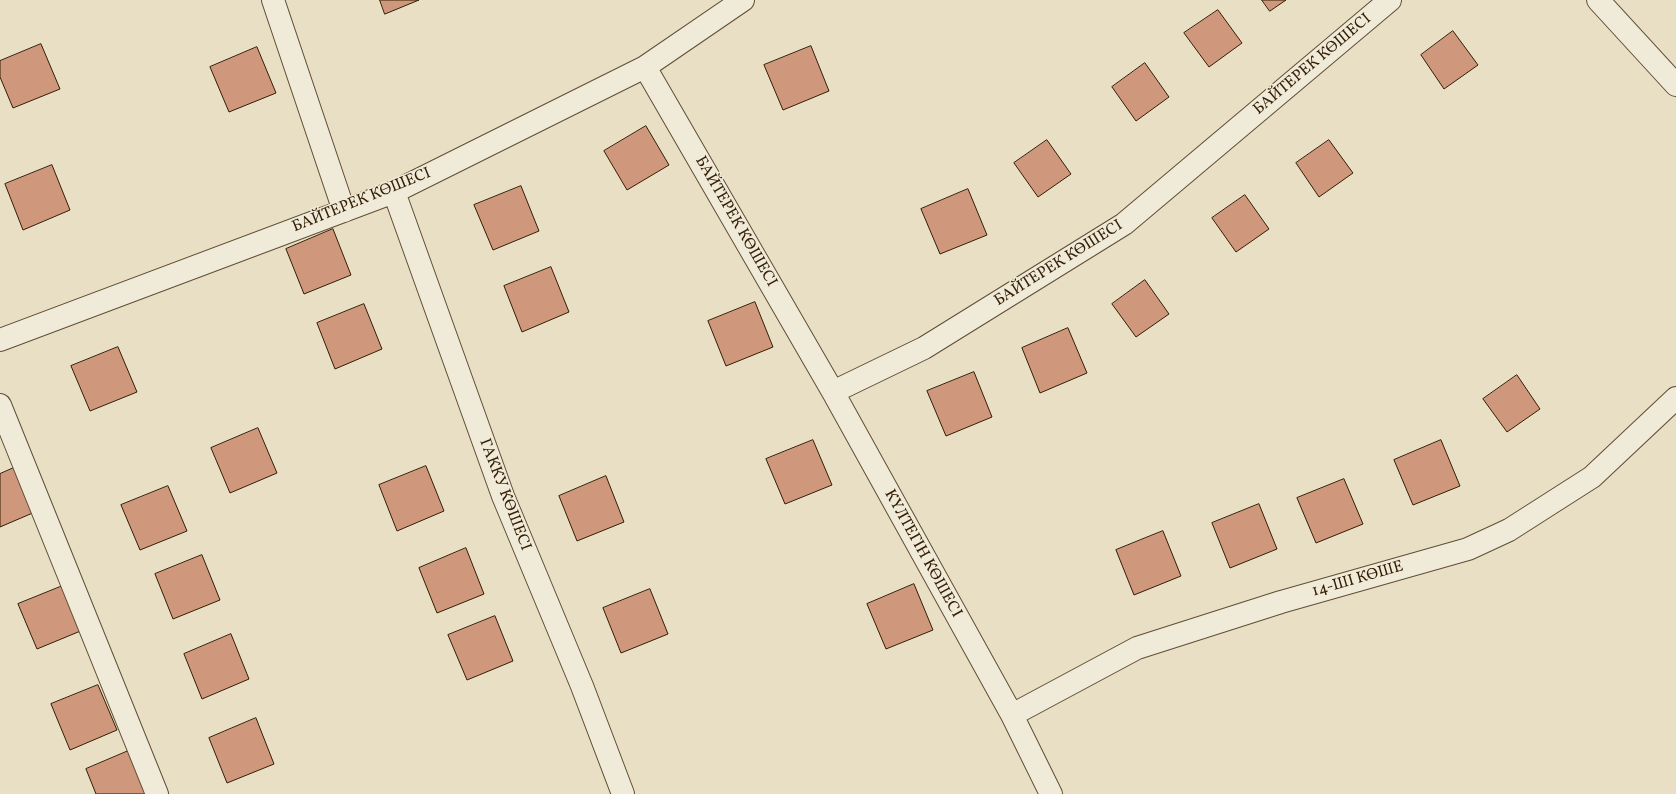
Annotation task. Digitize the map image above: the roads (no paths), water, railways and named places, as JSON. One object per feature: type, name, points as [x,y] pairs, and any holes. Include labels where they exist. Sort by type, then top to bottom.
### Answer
[{"type":"street","points":[[273,0],[344,211]]},
{"type":"street","points":[[645,67],[743,0]]},
{"type":"street","name":"БАЙТЕРЕК КӨШЕСІ","points":[[0,340],[394,192],[645,67],[833,392],[924,348],[1124,224],[1390,0]]},
{"type":"street","points":[[1598,0],[1676,85]]},
{"type":"street","name":"ГАККУ КӨШЕСІ","points":[[394,192],[503,496],[582,686],[623,794]]},
{"type":"street","name":"КҮЛТЕГІН КӨШЕСІ","points":[[833,392],[1012,715],[1051,794]]},
{"type":"street","name":"14-ШІ КӨШЕ","points":[[1012,715],[1137,648],[1281,602],[1468,549],[1509,530],[1592,477],[1676,398]]},
{"type":"street","points":[[0,405],[157,794]]}]
